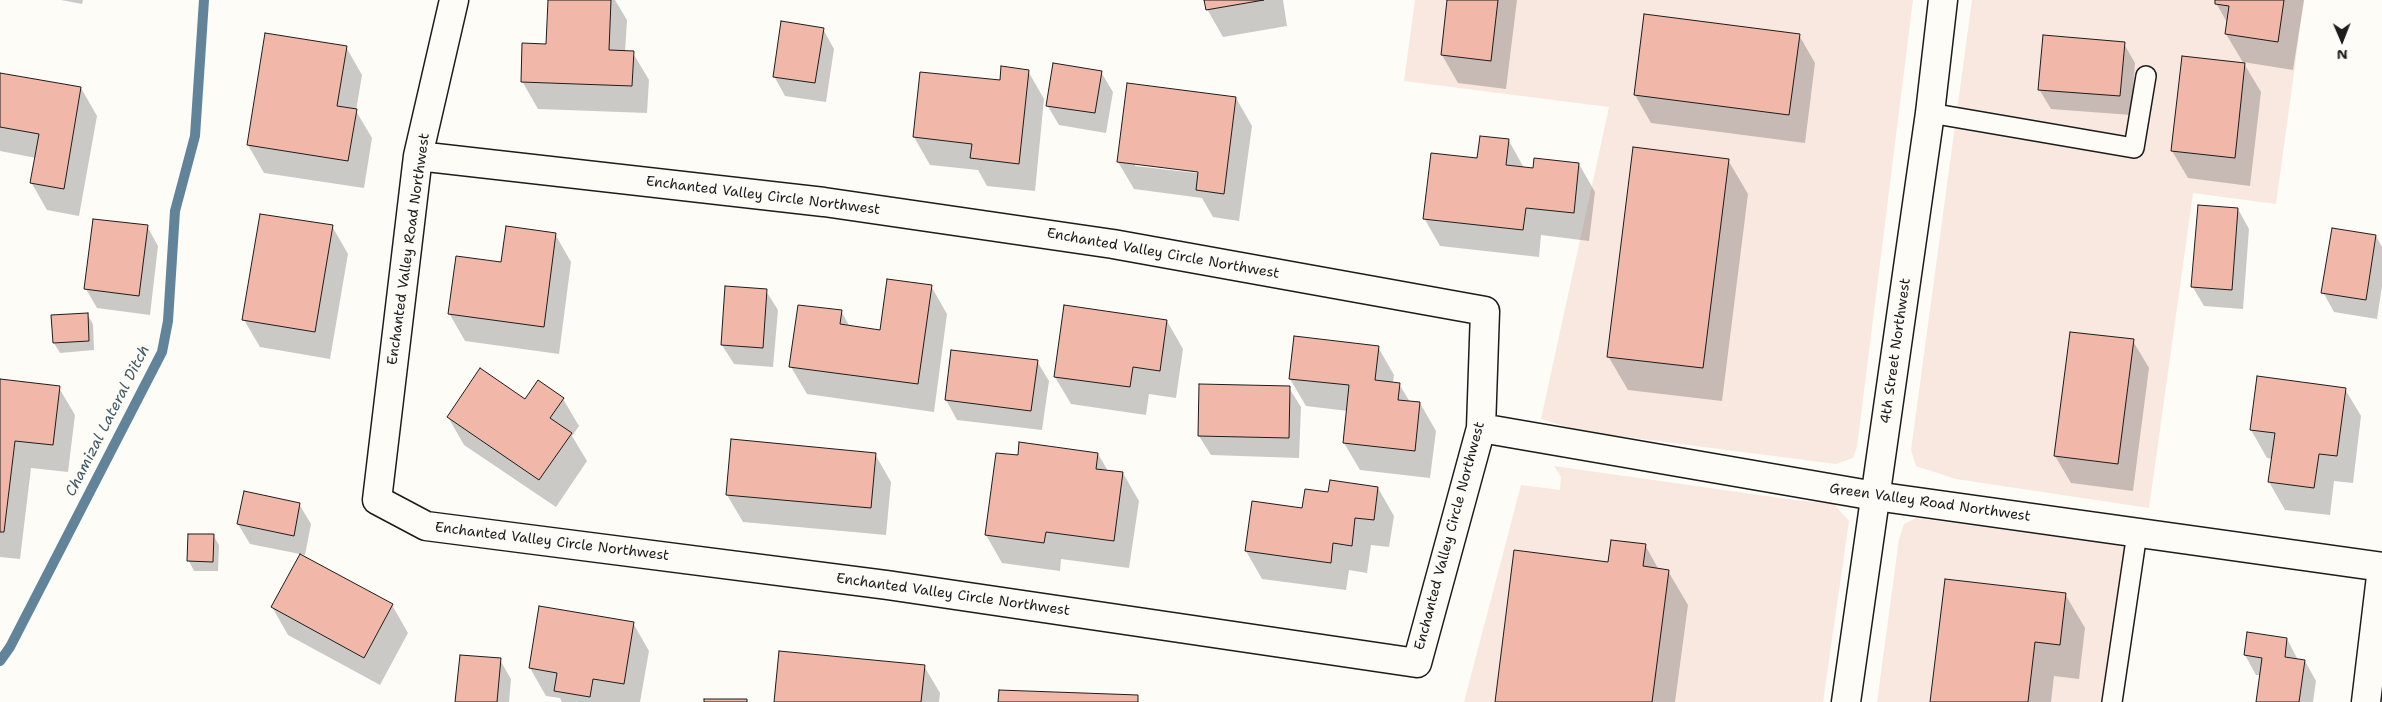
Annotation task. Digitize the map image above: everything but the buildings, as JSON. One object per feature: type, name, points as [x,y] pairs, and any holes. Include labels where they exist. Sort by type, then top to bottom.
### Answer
[{"type":"street","name":"Enchanted Valley Road Northwest","points":[[377,500],[418,156],[454,0]]},
{"type":"street","name":"4th Street Northwest","points":[[1846,702],[1930,113],[1943,0]]},
{"type":"street","name":"Enchanted Valley Circle Northwest","points":[[377,500],[426,526],[887,584],[1417,663],[1481,428],[1485,311],[1113,244],[824,202],[418,156]]},
{"type":"street","name":"Green Valley Road Northwest","points":[[1481,428],[1875,496],[2382,567]]},
{"type":"street","points":[[2366,702],[2382,567]]},
{"type":"lane","points":[[1930,113],[2134,148],[2146,76]]},
{"type":"lane","points":[[2112,702],[2137,533]]},
{"type":"shaded area","points":[[1415,0],[1913,0],[1857,447],[1853,458],[1836,464],[1580,431],[1541,419],[1609,107],[1404,81]]},
{"type":"shaded area","points":[[1972,0],[2304,0],[2276,204],[2193,193],[2149,508],[1956,479],[1916,466],[1911,450]]},
{"type":"shaded area","points":[[1554,466],[1834,504],[1849,521],[1823,702],[1464,702],[1521,485],[1560,490],[1561,477]]},
{"type":"shaded area","points":[[1916,518],[2129,547],[2106,702],[1877,702],[1899,539],[1904,524]]},
{"type":"waterway","name":"Chamizal Lateral Ditch","points":[[0,661],[10,647],[162,352],[168,321],[175,211],[195,136],[204,0]]}]
